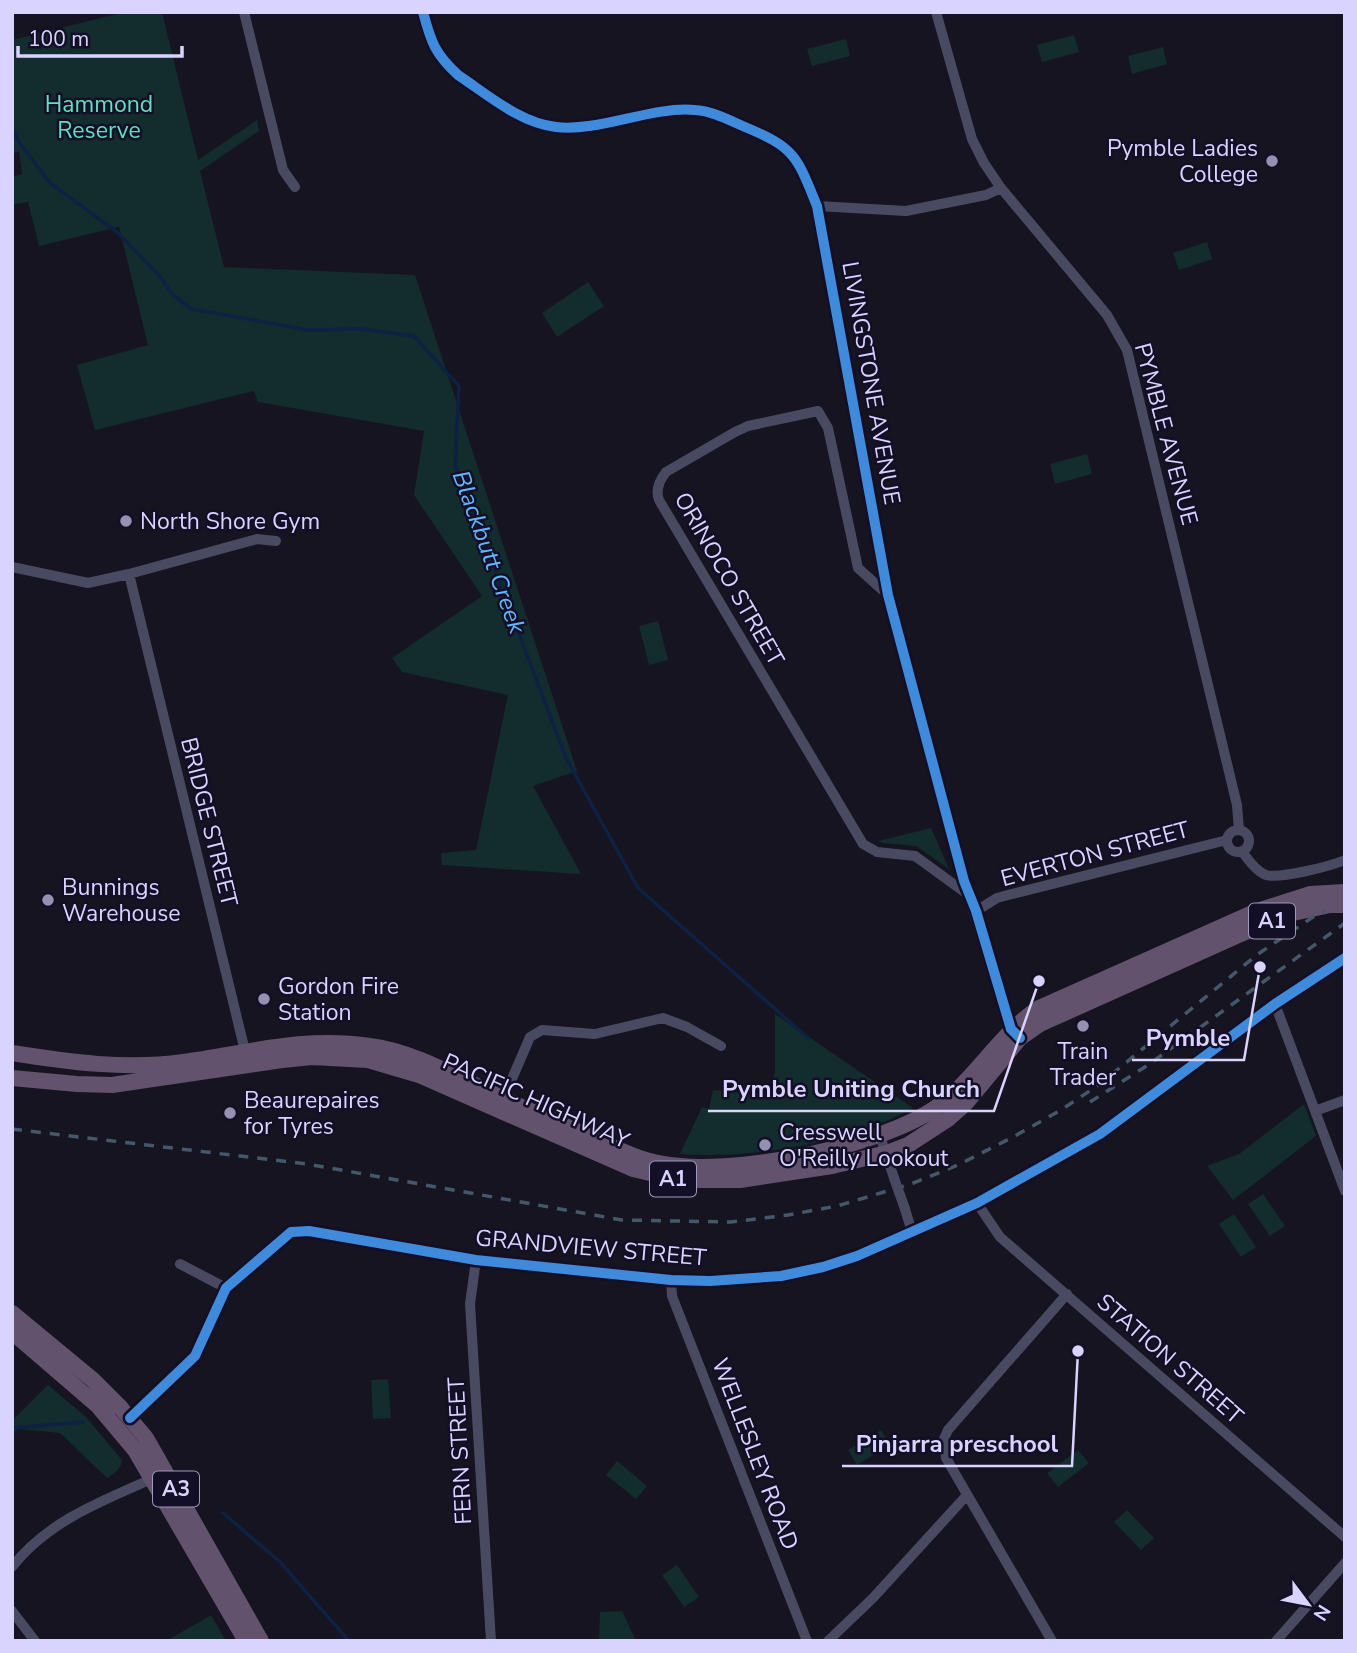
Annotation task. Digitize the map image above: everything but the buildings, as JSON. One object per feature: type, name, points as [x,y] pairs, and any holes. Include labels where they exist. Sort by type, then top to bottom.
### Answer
[{"type":"highway","name":"PACIFIC HIGHWAY","points":[[12,1078],[111,1085],[312,1057],[369,1060],[501,1104],[660,1164],[682,1167],[771,1161],[852,1145],[880,1136],[927,1114],[960,1089],[1039,1008],[1257,911],[1310,894],[1345,892]]},
{"type":"highway","name":"PACIFIC HIGHWAY","points":[[12,1052],[81,1063],[143,1065],[183,1062],[307,1043],[374,1046],[426,1063],[501,1104],[633,1169],[680,1180],[707,1182],[752,1178],[832,1166],[887,1153],[908,1145],[948,1119],[966,1102],[1015,1034],[1243,933],[1293,913],[1337,905]]},
{"type":"highway","points":[[12,1300],[60,1362]]},
{"type":"highway","name":"A3","points":[[12,1313],[60,1362],[135,1450],[246,1641]]},
{"type":"highway","name":"A3","points":[[12,1332],[93,1380],[130,1418],[146,1438],[261,1641]]},
{"type":"highway","points":[[12,1344],[22,1352],[60,1362]]},
{"type":"street","points":[[244,12],[283,170],[295,187]]},
{"type":"street","name":"LIVINGSTONE AVENUE","points":[[423,12],[431,44],[449,67],[526,119],[568,128],[688,109],[708,112],[772,138],[786,147],[800,166],[817,206],[888,595],[956,852],[1015,1034]]},
{"type":"street","name":"PYMBLE AVENUE","points":[[936,12],[972,138],[984,163],[1001,188],[1107,315],[1127,350],[1237,805],[1239,830],[1247,835],[1249,841],[1242,851]]},
{"type":"street","points":[[817,206],[906,211],[986,195],[1001,188]]},
{"type":"street","name":"ORINOCO STREET","points":[[888,595],[858,568],[828,428],[818,411],[748,426],[666,472],[661,478],[657,495],[659,500],[863,845],[877,852],[915,856],[970,897]]},
{"type":"street","points":[[12,567],[88,583],[257,539],[276,541]]},
{"type":"street","name":"BRIDGE STREET","points":[[129,574],[245,1051]]},
{"type":"street","points":[[1239,830],[1229,834],[1227,841],[1231,850],[1242,851],[1255,867],[1269,876],[1322,868],[1345,860]]},
{"type":"street","name":"EVERTON STREET","points":[[976,911],[997,898],[1227,841]]},
{"type":"street","name":"GRANDVIEW STREET","points":[[130,1418],[195,1356],[226,1288],[291,1232],[300,1230],[476,1260],[671,1280],[710,1281],[782,1276],[857,1256],[912,1232],[977,1203],[1101,1134],[1275,1004],[1345,958]]},
{"type":"street","points":[[1275,1004],[1345,1191]]},
{"type":"street","points":[[501,1104],[530,1037],[542,1030],[595,1034],[663,1018],[687,1027],[721,1046]]},
{"type":"street","points":[[245,1051],[272,1061]]},
{"type":"street","points":[[1315,1111],[1345,1100]]},
{"type":"street","points":[[880,1136],[912,1232]]},
{"type":"street","name":"STATION STREET","points":[[977,1203],[1000,1237],[1345,1537]]},
{"type":"street","name":"FERN STREET","points":[[476,1260],[470,1304],[491,1641]]},
{"type":"street","points":[[180,1264],[226,1288]]},
{"type":"street","name":"WELLESLEY ROAD","points":[[671,1280],[672,1296],[807,1641]]},
{"type":"street","points":[[1052,1641],[946,1458],[944,1439],[948,1430],[1067,1294]]},
{"type":"street","points":[[12,1567],[32,1544],[56,1525],[153,1478]]},
{"type":"street","points":[[828,1641],[873,1598],[967,1495]]},
{"type":"street","points":[[1276,1641],[1345,1563]]},
{"type":"street","points":[[12,1611],[34,1641]]},
{"type":"green space","name":"Hammond Reserve","points":[[125,12],[162,12],[198,160],[257,120],[259,131],[200,171],[224,267],[415,275],[577,771],[533,786],[581,874],[442,865],[441,853],[476,850],[508,695],[402,672],[392,658],[482,596],[414,495],[424,431],[258,402],[254,391],[95,430],[77,365],[148,345],[119,227],[39,246],[28,202],[12,205],[12,177],[22,174],[19,152],[12,153],[12,40]]},
{"type":"green space","points":[[1074,35],[1079,52],[1042,62],[1037,45]]},
{"type":"green space","points":[[846,39],[850,56],[812,66],[807,49]]},
{"type":"green space","points":[[1163,47],[1167,64],[1132,74],[1128,56]]},
{"type":"green space","points":[[1207,242],[1212,259],[1179,270],[1173,253]]},
{"type":"green space","points":[[588,282],[604,306],[557,337],[542,313]]},
{"type":"green space","points":[[1087,454],[1092,474],[1055,484],[1050,464]]},
{"type":"green space","points":[[658,621],[668,660],[649,665],[639,626]]},
{"type":"green space","points":[[931,828],[949,869],[916,846],[878,841]]},
{"type":"green space","points":[[775,1014],[913,1108],[861,1130],[800,1146],[737,1154],[680,1154],[702,1107],[709,1109],[713,1090],[770,1096],[775,1070]]},
{"type":"green space","points":[[1304,1104],[1316,1136],[1233,1200],[1207,1166],[1239,1154]]},
{"type":"green space","points":[[1263,1194],[1285,1226],[1270,1236],[1248,1204]]},
{"type":"green space","points":[[1234,1214],[1256,1247],[1241,1257],[1219,1224]]},
{"type":"green space","points":[[388,1379],[391,1418],[373,1419],[371,1380]]},
{"type":"green space","points":[[48,1385],[86,1417],[122,1460],[113,1475],[107,1478],[60,1433],[19,1429],[12,1433],[12,1421]]},
{"type":"green space","points":[[881,1430],[890,1445],[857,1465],[848,1450]]},
{"type":"green space","points":[[1078,1450],[1089,1463],[1058,1487],[1047,1473]]},
{"type":"green space","points":[[617,1461],[647,1486],[636,1499],[606,1475]]},
{"type":"green space","points":[[1127,1510],[1154,1538],[1141,1550],[1114,1522]]},
{"type":"green space","points":[[677,1565],[699,1597],[684,1607],[662,1575]]},
{"type":"green space","points":[[622,1611],[636,1641],[599,1641],[600,1612]]},
{"type":"green space","points":[[211,1615],[226,1641],[166,1641]]},
{"type":"waterway","name":"Blackbutt Creek","points":[[12,128],[21,145],[50,183],[117,232],[157,273],[173,295],[191,309],[309,330],[361,329],[414,336],[459,386],[455,465],[566,758],[638,888],[808,1038]]},
{"type":"waterway","points":[[12,1428],[83,1422]]},
{"type":"waterway","points":[[223,1513],[280,1562],[349,1641]]},
{"type":"railway","points":[[12,1129],[307,1164],[622,1220],[731,1222],[788,1215],[837,1206],[911,1184],[958,1165],[1061,1110],[1100,1084],[1258,954],[1313,917],[1345,900]]},
{"type":"railway","points":[[1090,1102],[1148,1065],[1345,923]]},
{"type":"cycle path","points":[[423,12],[435,47],[444,61],[458,75],[530,120],[556,127],[573,128],[661,112],[701,111],[727,119],[775,141],[785,148],[799,165],[817,206],[888,595],[964,881],[976,911],[1011,1029],[1020,1038]]},
{"type":"cycle path","points":[[130,1418],[195,1356],[226,1288],[291,1232],[309,1231],[476,1260],[671,1280],[710,1281],[781,1276],[823,1267],[857,1256],[977,1203],[1100,1134],[1275,1004],[1345,958]]},
{"type":"place","name":"Pymble Ladies College","points":[[1272,161]]},
{"type":"place","name":"North Shore Gym","points":[[126,521]]},
{"type":"place","name":"Bunnings Warehouse","points":[[48,900]]},
{"type":"place","name":"Pymble","points":[[1260,967]]},
{"type":"place","name":"Pymble Uniting Church","points":[[1039,981]]},
{"type":"place","name":"Gordon Fire Station","points":[[264,999]]},
{"type":"place","name":"Train Trader","points":[[1083,1026]]},
{"type":"place","name":"Beaurepaires for Tyres","points":[[230,1113]]},
{"type":"place","name":"Cresswell O'Reilly Lookout","points":[[765,1145]]},
{"type":"place","name":"Pinjarra preschool","points":[[1078,1351]]}]
